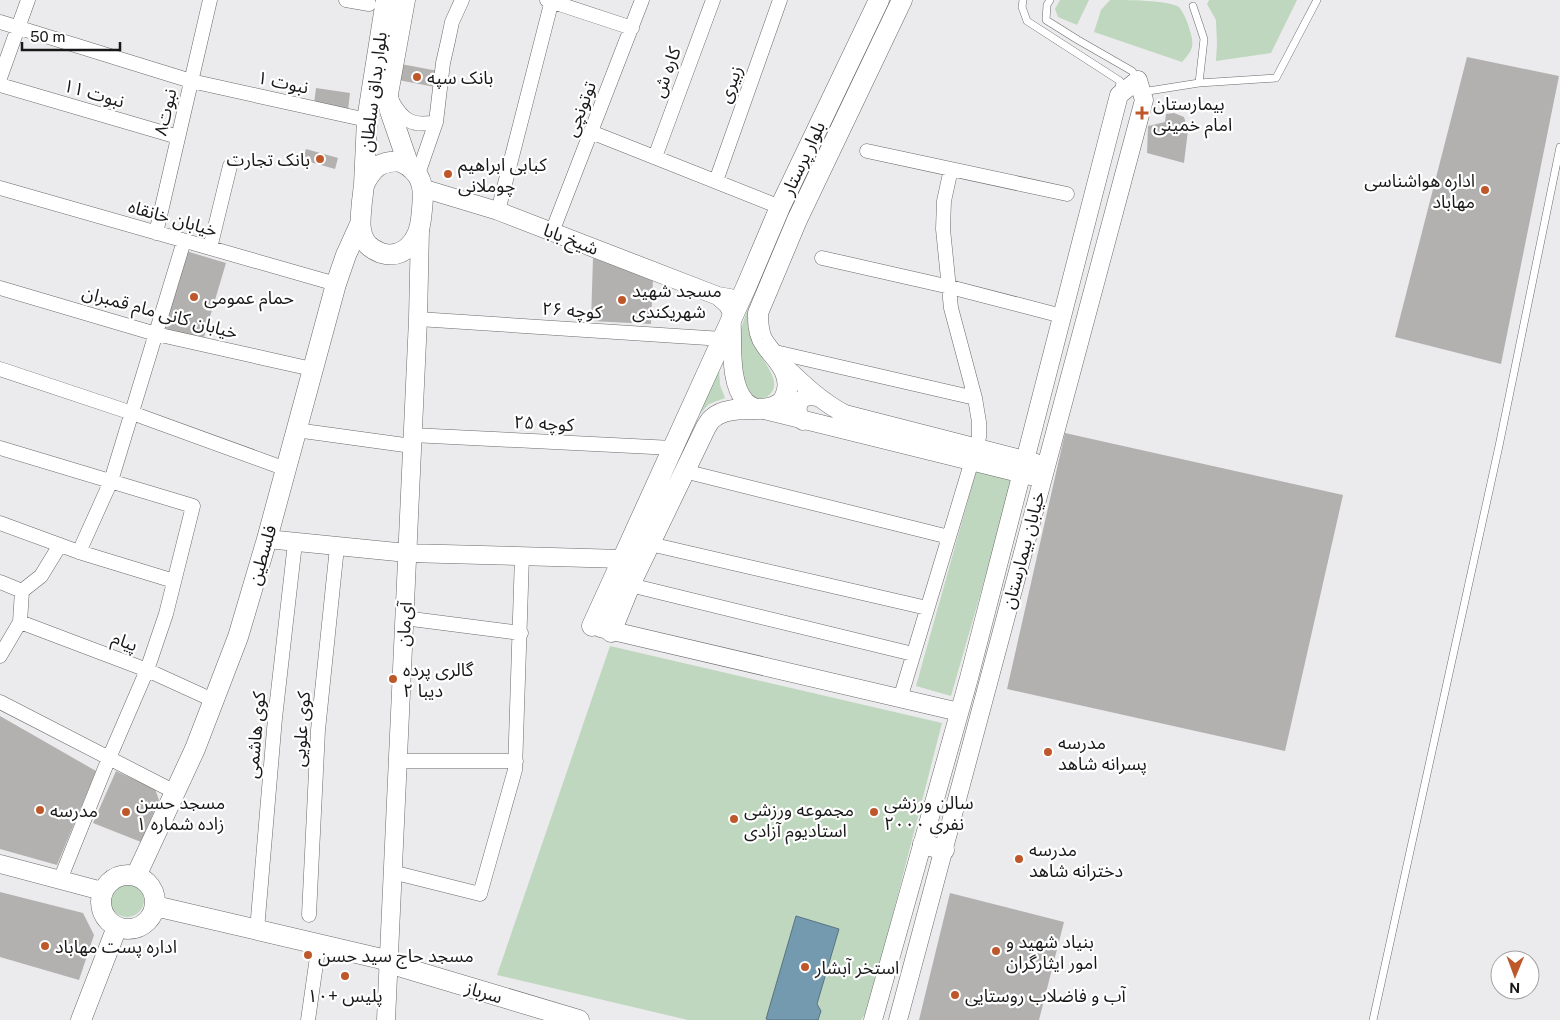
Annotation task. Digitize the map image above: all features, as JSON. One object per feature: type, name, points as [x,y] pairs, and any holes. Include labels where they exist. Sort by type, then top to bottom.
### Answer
[{"type":"main road","points":[[405,0],[388,94],[390,111],[417,176],[420,228],[413,242],[398,254],[374,251],[362,235],[360,224],[364,185],[371,173],[378,166],[387,162],[399,162],[417,176]]},
{"type":"main road","name":"بلوار پرستار","points":[[631,562],[673,448],[732,319],[780,207],[879,0]]},
{"type":"main road","points":[[592,626],[631,562],[650,544],[706,427],[714,417],[727,411],[772,407],[780,403],[785,396],[788,388],[788,379],[776,357],[762,339],[758,326],[758,313],[797,220],[902,0]]},
{"type":"main road","name":"بلوار بداق سلطان","points":[[364,185],[376,3]]},
{"type":"main road","name":"فلسطین","points":[[136,876],[195,749],[238,637],[267,539],[336,284],[360,224]]},
{"type":"main road","points":[[611,632],[630,585],[631,562]]},
{"type":"main road","points":[[922,844],[944,850]]},
{"type":"main road","points":[[120,875],[136,876],[150,886],[154,894],[154,908],[150,918],[143,924],[135,928],[117,927],[104,916],[100,899],[102,891],[107,884],[120,875]]},
{"type":"main road","points":[[154,908],[382,959],[388,963]]},
{"type":"main road","points":[[154,908],[318,950],[381,964],[388,963]]},
{"type":"main road","points":[[81,1020],[117,927]]},
{"type":"main road","name":"سرباز","points":[[388,963],[579,1020]]},
{"type":"street","points":[[0,78],[28,0]]},
{"type":"street","name":"نبوت۸","points":[[156,233],[210,0]]},
{"type":"street","points":[[346,0],[376,3]]},
{"type":"street","points":[[417,176],[436,122],[443,63],[452,22],[462,0]]},
{"type":"street","points":[[498,211],[550,0],[632,28]]},
{"type":"street","name":"توتونچی","points":[[552,232],[642,0]]},
{"type":"street","name":"کاره ش","points":[[655,157],[713,0]]},
{"type":"street","name":"زبیری","points":[[716,181],[780,0]]},
{"type":"street","name":"نبوت ۱","points":[[0,22],[191,81],[367,120]]},
{"type":"street","name":"نبوت ۱۱","points":[[0,85],[178,137]]},
{"type":"street","points":[[873,1020],[959,712],[1119,95],[1140,86]]},
{"type":"street","name":"خیابان بیمارستان","points":[[898,1020],[1144,100],[1140,86]]},
{"type":"street","points":[[388,94],[396,108],[410,121],[416,124],[436,122]]},
{"type":"street","points":[[591,132],[780,207]]},
{"type":"street","points":[[867,151],[1067,194]]},
{"type":"street","points":[[210,248],[230,166]]},
{"type":"street","points":[[1101,166],[1125,172]]},
{"type":"street","points":[[900,699],[979,437],[979,422],[975,398],[951,308],[942,229],[944,202],[951,169]]},
{"type":"street","name":"شیخ بابا","points":[[417,176],[498,211],[718,296]]},
{"type":"street","name":"خیابان خانقاه","points":[[0,188],[336,284]]},
{"type":"street","name":"آی‌مان","points":[[386,1020],[408,553],[420,228]]},
{"type":"street","points":[[79,552],[112,481],[184,241]]},
{"type":"street","points":[[822,258],[950,287],[1062,316]]},
{"type":"street","points":[[718,296],[731,298],[740,294],[747,285]]},
{"type":"street","name":"خیابان کانی مام قمبران","points":[[0,288],[156,334],[312,369]]},
{"type":"street","points":[[718,296],[728,305],[731,311],[736,381],[742,397],[747,403],[756,408],[803,420],[975,455],[1044,473]]},
{"type":"street","name":"کوچه ۲۶","points":[[418,319],[723,339]]},
{"type":"street","points":[[776,357],[818,397],[845,414],[975,455]]},
{"type":"street","points":[[776,357],[975,398]]},
{"type":"street","points":[[0,369],[132,412],[286,469]]},
{"type":"street","points":[[803,420],[798,413],[798,403],[807,396],[818,397]]},
{"type":"street","name":"کوچه ۲۵","points":[[296,430],[412,441],[673,448]]},
{"type":"street","points":[[0,448],[193,506],[166,614],[148,670],[60,880]]},
{"type":"street","points":[[684,471],[949,537]]},
{"type":"street","points":[[0,523],[79,552],[174,581]]},
{"type":"street","points":[[267,539],[408,553],[522,556],[631,562]]},
{"type":"street","name":"کوی هاشمی","points":[[257,930],[275,718],[295,543]]},
{"type":"street","points":[[650,544],[927,608]]},
{"type":"street","points":[[0,656],[20,622],[22,591],[41,576],[60,545]]},
{"type":"street","name":"کوی علویی","points":[[309,915],[318,730],[337,547]]},
{"type":"street","points":[[392,872],[480,894],[515,770],[521,633],[522,556]]},
{"type":"street","points":[[0,582],[22,591]]},
{"type":"street","points":[[630,585],[913,654]]},
{"type":"street","points":[[404,618],[521,633]]},
{"type":"street","name":"پیام","points":[[20,622],[148,670],[215,700]]},
{"type":"street","points":[[592,626],[611,632],[959,712]]},
{"type":"street","points":[[0,702],[175,792]]},
{"type":"street","points":[[397,762],[516,761]]},
{"type":"street","points":[[0,864],[102,891]]},
{"type":"street","points":[[308,1020],[318,950]]},
{"type":"lane","points":[[1023,0],[1022,7],[1027,21],[1120,81],[1119,95]]},
{"type":"lane","points":[[1050,0],[1047,5],[1046,20],[1132,71],[1140,86],[1276,78],[1317,0]]},
{"type":"lane","points":[[1193,6],[1204,39],[1199,83]]},
{"type":"lane","points":[[1373,1020],[1499,446],[1560,148]]},
{"type":"lane","points":[[1551,190],[1560,192]]},
{"type":"green space","points":[[1060,0],[1089,0],[1077,25],[1058,17],[1055,9]]},
{"type":"green space","points":[[1110,0],[1157,2],[1179,7],[1186,18],[1192,36],[1192,48],[1188,55],[1182,62],[1094,32],[1101,10]]},
{"type":"green space","points":[[1209,0],[1297,0],[1271,53],[1216,61],[1216,20],[1207,4]]},
{"type":"green space","points":[[757,291],[752,322],[752,338],[772,374],[774,382],[774,388],[770,394],[762,398],[748,395],[741,376],[737,352],[744,320]]},
{"type":"green space","points":[[719,369],[720,385],[725,398],[709,404],[696,418]]},
{"type":"green space","points":[[977,468],[1014,477],[951,696],[916,686]]},
{"type":"green space","name":"مجموعه ورزشی استادیوم آزادی","points":[[610,646],[942,723],[876,980],[866,1013],[861,1020],[688,1020],[497,975]]},
{"type":"green space","points":[[127,883],[134,884],[139,888],[143,893],[143,907],[139,912],[134,916],[127,917],[120,916],[115,912],[111,907],[110,900],[111,893],[115,888],[120,884]]},
{"type":"water","name":"استخر آبشار","points":[[796,916],[839,929],[817,1004],[821,1011],[818,1020],[766,1019]]},
{"type":"building","name":"اداره هواشناسی مهاباد","points":[[1467,57],[1559,76],[1501,364],[1395,337]]},
{"type":"building","name":"بانک سپه","points":[[401,64],[438,71],[435,87],[398,80]]},
{"type":"building","points":[[316,88],[350,93],[348,110],[314,104]]},
{"type":"building","points":[[1174,113],[1184,117],[1188,130],[1184,163],[1147,153],[1148,126],[1165,122],[1166,114]]},
{"type":"building","name":"بانک تجارت","points":[[306,149],[338,158],[335,169],[303,160]]},
{"type":"building","name":"حمام عمومی","points":[[186,251],[226,263],[204,337],[163,330]]},
{"type":"building","name":"مسجد شهید شهریکندی","points":[[593,258],[653,279],[651,324],[591,321]]},
{"type":"building","points":[[1065,433],[1343,495],[1285,751],[1007,689]]},
{"type":"building","name":"مدرسه","points":[[0,716],[96,771],[57,865],[0,849]]},
{"type":"building","name":"مسجد حسن زاده شماره ۱","points":[[116,771],[155,789],[159,800],[141,842],[93,823]]},
{"type":"building","name":"اداره پست مهاباد","points":[[0,892],[83,913],[94,935],[79,980],[0,957]]},
{"type":"building","name":"بنیاد شهید و امور ایثارگران","points":[[950,893],[1064,922],[1039,1020],[919,1020]]},
{"type":"place","name":"بانک سپه","points":[[417,77]]},
{"type":"place","name":"بیمارستان امام خمینی","points":[[1142,113]]},
{"type":"place","name":"بانک تجارت","points":[[320,159]]},
{"type":"place","name":"کبابی ابراهیم چوملانی","points":[[448,174]]},
{"type":"place","name":"اداره هواشناسی مهاباد","points":[[1485,190]]},
{"type":"place","name":"حمام عمومی","points":[[194,297]]},
{"type":"place","name":"مسجد شهید شهریکندی","points":[[622,300]]},
{"type":"place","name":"گالری پرده دیبا ۲","points":[[393,679]]},
{"type":"place","name":"مدرسه پسرانه شاهد","points":[[1048,752]]},
{"type":"place","name":"مدرسه","points":[[40,810]]},
{"type":"place","name":"مسجد حسن زاده شماره ۱","points":[[126,812]]},
{"type":"place","name":"سالن ورزشی ۲۰۰۰ نفری","points":[[874,812]]},
{"type":"place","name":"مجموعه ورزشی استادیوم آزادی","points":[[734,819]]},
{"type":"place","name":"مدرسه دخترانه شاهد","points":[[1019,859]]},
{"type":"place","name":"اداره پست مهاباد","points":[[45,946]]},
{"type":"place","name":"بنیاد شهید و امور ایثارگران","points":[[996,951]]},
{"type":"place","name":"مسجد حاج سید حسن","points":[[308,955]]},
{"type":"place","name":"استخر آبشار","points":[[805,967]]},
{"type":"place","name":"پلیس +۱۰","points":[[345,976]]},
{"type":"place","name":"آب و فاضلاب روستایی","points":[[955,995]]}]
